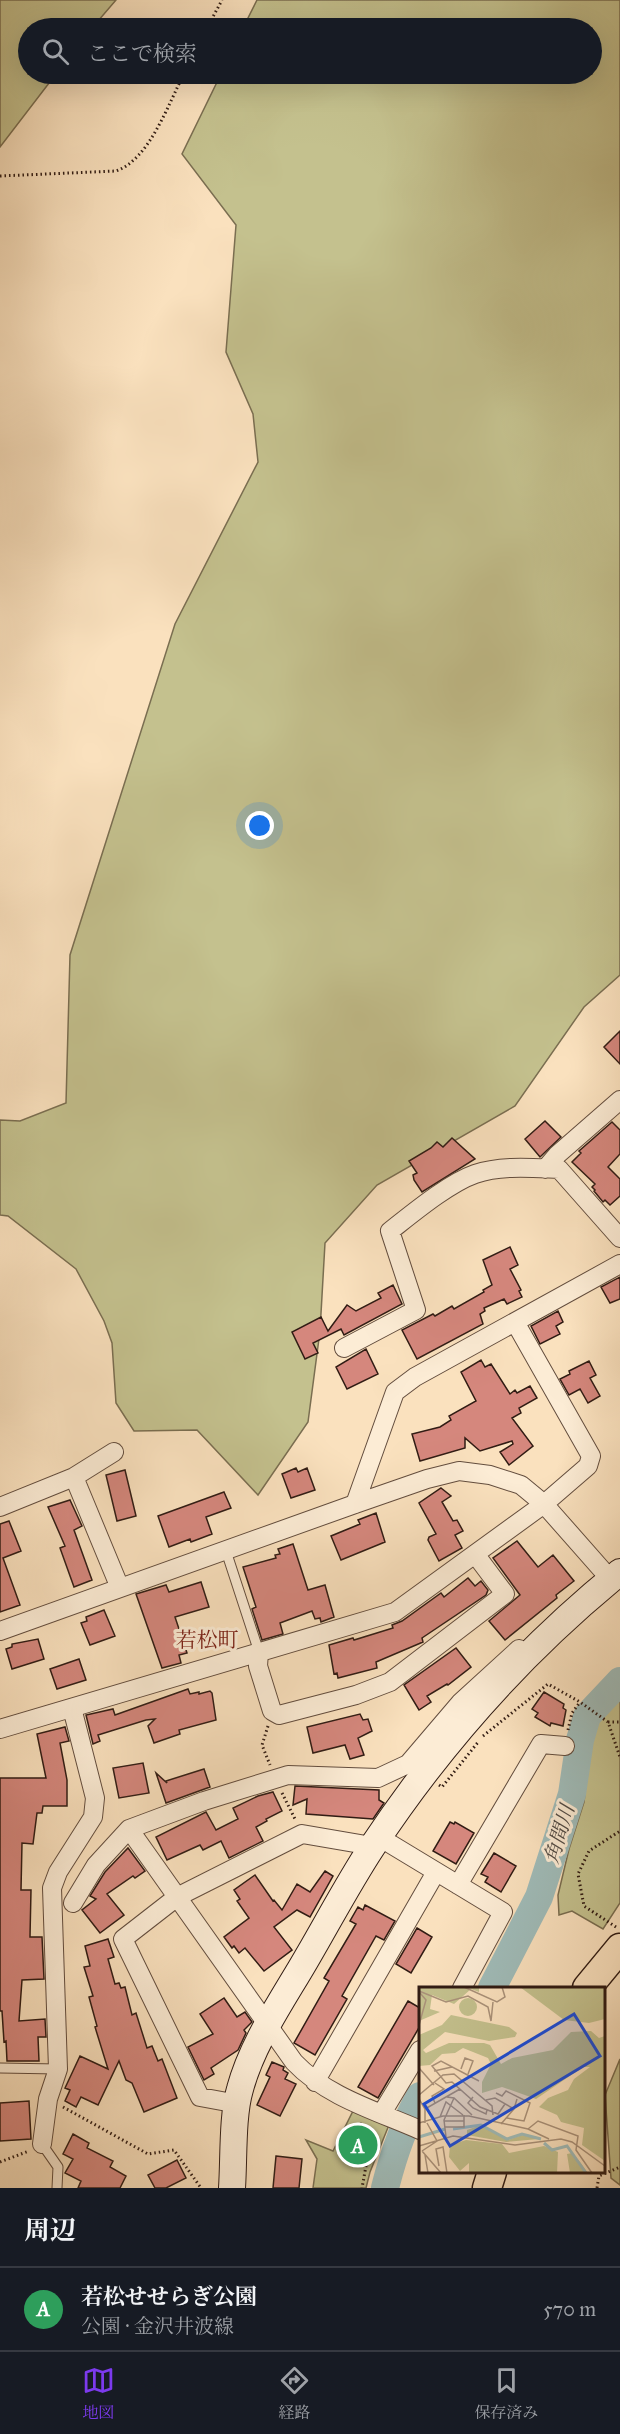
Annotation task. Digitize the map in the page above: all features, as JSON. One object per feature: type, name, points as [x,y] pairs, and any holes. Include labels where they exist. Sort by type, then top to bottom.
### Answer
[{"type":"main road","points":[[588,1987],[619,1938]]},
{"type":"main road","points":[[487,2188],[492,2173]]},
{"type":"street","points":[[545,1168],[620,1100]]},
{"type":"street","points":[[344,1348],[416,1310],[390,1231],[432,1198],[475,1174],[498,1169],[559,1169],[620,1238]]},
{"type":"street","points":[[355,1504],[394,1392],[415,1377],[620,1264]]},
{"type":"street","points":[[0,1729],[395,1612],[544,1504],[588,1466],[591,1456],[515,1322]]},
{"type":"street","points":[[0,1507],[74,1477],[114,1452]]},
{"type":"street","points":[[0,1631],[355,1504],[427,1479],[459,1471],[490,1475],[521,1485],[544,1504],[611,1574]]},
{"type":"street","points":[[74,1477],[120,1588]]},
{"type":"street","points":[[259,1652],[258,1666],[272,1711],[279,1715],[356,1695],[390,1682],[506,1594],[475,1554]]},
{"type":"street","points":[[74,1903],[96,1865],[129,1829],[226,1793],[288,1775],[378,1778],[408,1764],[460,1703],[611,1574]]},
{"type":"street","points":[[232,2188],[240,2090],[251,2060],[268,2026],[376,1841],[419,1781],[481,1704],[529,1653],[611,1574]]},
{"type":"street","points":[[42,2144],[48,2099],[58,2069],[52,1888],[58,1872],[93,1817],[95,1798],[72,1708]]},
{"type":"street","points":[[458,1885],[542,1744],[565,1746]]},
{"type":"street","points":[[129,1829],[294,2062],[315,2082],[417,2128]]},
{"type":"street","points":[[238,2104],[200,2097],[123,1939],[177,1897],[302,1834],[376,1841],[436,1872],[503,1912],[463,1987]]},
{"type":"street","points":[[315,2082],[436,1872]]},
{"type":"street","points":[[382,2113],[419,2052]]},
{"type":"lane","points":[[226,1551],[259,1652]]},
{"type":"lane","points":[[0,2068],[58,2069]]},
{"type":"lane","points":[[42,2144],[58,2167],[57,2188]]},
{"type":"path","points":[[212,18],[222,0]]},
{"type":"path","points":[[0,176],[116,171],[126,167],[144,151],[179,84]]},
{"type":"path","points":[[435,1782],[442,1787],[484,1735],[548,1684],[580,1702],[608,1722],[620,1722]]},
{"type":"path","points":[[565,1746],[572,1713],[580,1702]]},
{"type":"path","points":[[272,1711],[262,1745],[275,1779],[302,1834]]},
{"type":"path","points":[[608,1722],[620,1758]]},
{"type":"path","points":[[619,1938],[584,1906],[578,1874],[589,1851],[620,1831]]},
{"type":"path","points":[[48,2099],[148,2154],[174,2150],[201,2188]]},
{"type":"path","points":[[362,2188],[366,2166],[357,2133],[382,2113]]},
{"type":"path","points":[[0,2163],[42,2144]]},
{"type":"path","points":[[597,2188],[599,2176],[620,2167]]},
{"type":"shaded area","points":[[0,0],[116,0],[101,18],[18,18],[18,84],[48,84],[0,147]]},
{"type":"shaded area","points":[[257,0],[620,0],[620,975],[584,1007],[515,1106],[377,1185],[325,1243],[320,1331],[308,1422],[258,1495],[197,1430],[134,1431],[116,1403],[112,1343],[104,1321],[76,1269],[8,1216],[0,1215],[0,1120],[20,1121],[66,1103],[70,955],[175,624],[258,462],[253,414],[226,352],[236,225],[182,154],[216,84],[602,84],[602,18],[248,18]]},
{"type":"shaded area","points":[[620,1681],[620,1903],[603,1929],[572,1911],[559,1915],[558,1895],[584,1802],[587,1774],[580,1740],[587,1716]]},
{"type":"shaded area","points":[[620,2059],[620,2185],[611,2178],[605,2095]]},
{"type":"shaded area","points":[[353,2111],[389,2125],[366,2188],[313,2188],[317,2159],[306,2140],[333,2151]]},
{"type":"building","points":[[620,1031],[620,1064],[604,1047]]},
{"type":"building","points":[[545,1121],[561,1137],[540,1157],[525,1139]]},
{"type":"building","points":[[612,1122],[620,1130],[620,1154],[608,1167],[620,1179],[620,1196],[610,1205],[605,1200],[603,1202],[592,1187],[595,1184],[572,1162],[581,1153],[579,1151]]},
{"type":"building","points":[[452,1138],[475,1159],[422,1192],[414,1180],[413,1175],[417,1173],[409,1161],[437,1142],[443,1147]]},
{"type":"building","points":[[510,1247],[518,1265],[510,1269],[521,1290],[519,1291],[522,1297],[507,1304],[504,1299],[484,1308],[485,1311],[480,1314],[483,1324],[417,1359],[402,1330],[452,1306],[454,1309],[484,1292],[483,1290],[492,1285],[483,1260]]},
{"type":"building","points":[[620,1277],[620,1299],[610,1303],[601,1287]]},
{"type":"building","points":[[393,1285],[402,1304],[344,1335],[341,1329],[313,1343],[318,1353],[305,1359],[292,1332],[321,1317],[328,1331],[347,1305],[356,1311],[381,1298],[378,1293]]},
{"type":"building","points":[[558,1311],[563,1322],[556,1326],[560,1334],[540,1344],[531,1326]]},
{"type":"building","points":[[366,1349],[378,1374],[347,1389],[336,1367]]},
{"type":"building","points":[[481,1360],[485,1367],[491,1364],[510,1394],[515,1390],[517,1393],[530,1386],[537,1398],[519,1408],[521,1413],[512,1418],[533,1446],[509,1465],[500,1452],[513,1444],[512,1441],[480,1451],[465,1438],[465,1448],[420,1461],[412,1434],[440,1427],[451,1420],[449,1416],[476,1401],[461,1372]]},
{"type":"building","points":[[589,1361],[596,1375],[590,1378],[600,1396],[588,1403],[580,1389],[569,1395],[560,1379],[570,1374],[569,1371]]},
{"type":"building","points":[[296,1468],[298,1472],[307,1468],[315,1490],[291,1498],[282,1474]]},
{"type":"building","points":[[125,1470],[136,1516],[117,1521],[106,1475]]},
{"type":"building","points":[[441,1488],[451,1496],[442,1502],[453,1521],[457,1520],[463,1531],[455,1535],[462,1548],[439,1561],[428,1540],[436,1534],[419,1503]]},
{"type":"building","points":[[224,1492],[231,1508],[206,1517],[212,1534],[169,1547],[158,1516]]},
{"type":"building","points":[[70,1500],[82,1526],[74,1530],[92,1580],[74,1587],[60,1548],[65,1546],[48,1507]]},
{"type":"building","points":[[376,1513],[385,1542],[341,1560],[331,1536],[360,1524],[358,1520]]},
{"type":"building","points":[[9,1521],[21,1551],[3,1558],[20,1605],[0,1612],[0,1524]]},
{"type":"building","points":[[517,1541],[538,1567],[553,1555],[574,1581],[556,1595],[557,1598],[505,1640],[489,1621],[520,1595],[493,1558]]},
{"type":"building","points":[[293,1544],[308,1590],[325,1585],[334,1617],[321,1622],[320,1618],[315,1619],[312,1611],[280,1623],[283,1634],[262,1640],[252,1609],[256,1607],[243,1567],[276,1558],[275,1555],[280,1554],[278,1549]]},
{"type":"building","points":[[468,1578],[475,1586],[481,1581],[488,1590],[486,1595],[422,1638],[423,1642],[376,1662],[377,1668],[338,1678],[337,1673],[334,1674],[329,1645],[393,1628],[392,1625],[402,1621],[441,1593],[444,1597]]},
{"type":"building","points":[[201,1582],[209,1607],[175,1617],[187,1653],[179,1655],[181,1663],[162,1668],[136,1594],[166,1585],[169,1592]]},
{"type":"building","points":[[104,1610],[115,1636],[90,1645],[81,1623],[87,1621],[86,1617]]},
{"type":"building","points":[[38,1639],[44,1659],[12,1669],[6,1649],[12,1647],[12,1644]]},
{"type":"building","points":[[456,1648],[471,1667],[448,1685],[427,1696],[431,1702],[419,1710],[404,1685]]},
{"type":"building","points":[[79,1659],[86,1680],[57,1689],[50,1669]]},
{"type":"building","points":[[188,1689],[190,1694],[210,1691],[212,1693],[216,1720],[179,1730],[180,1734],[154,1743],[148,1726],[155,1719],[146,1720],[98,1735],[100,1741],[93,1744],[86,1715],[113,1709],[115,1715]]},
{"type":"building","points":[[544,1692],[564,1704],[563,1708],[566,1710],[563,1726],[551,1723],[550,1726],[535,1717],[538,1713],[532,1709]]},
{"type":"building","points":[[360,1714],[363,1720],[368,1719],[372,1731],[358,1738],[364,1755],[350,1759],[345,1745],[313,1753],[307,1727]]},
{"type":"building","points":[[65,1727],[69,1741],[60,1743],[67,1780],[67,1806],[43,1806],[42,1813],[37,1813],[33,1844],[22,1843],[21,1890],[31,1890],[30,1937],[42,1937],[44,1979],[22,1980],[19,2021],[45,2019],[46,2037],[38,2037],[39,2061],[7,2061],[2,2011],[0,2011],[0,1778],[46,1778],[37,1734]]},
{"type":"building","points":[[143,1763],[149,1793],[119,1798],[113,1768]]},
{"type":"building","points":[[204,1769],[210,1787],[166,1803],[156,1773],[167,1783],[166,1781]]},
{"type":"building","points":[[295,1786],[379,1790],[379,1800],[384,1803],[373,1819],[306,1814],[307,1799],[293,1805]]},
{"type":"building","points":[[273,1792],[282,1811],[256,1827],[263,1841],[229,1858],[221,1841],[203,1850],[200,1845],[167,1860],[156,1837],[206,1812],[216,1830],[238,1819],[233,1808],[258,1796]]},
{"type":"building","points":[[450,1822],[454,1824],[455,1822],[474,1833],[456,1864],[433,1851]]},
{"type":"building","points":[[128,1848],[145,1871],[135,1878],[133,1876],[107,1894],[124,1915],[100,1933],[82,1910],[96,1899],[90,1896],[105,1872]]},
{"type":"building","points":[[494,1853],[516,1866],[501,1892],[485,1882],[488,1877],[481,1874]]},
{"type":"building","points":[[325,1871],[333,1876],[310,1917],[297,1910],[274,1927],[292,1950],[264,1971],[245,1948],[239,1953],[234,1946],[232,1948],[224,1937],[249,1918],[237,1901],[240,1899],[234,1890],[255,1875],[282,1910],[297,1884],[310,1892]]},
{"type":"building","points":[[365,1905],[395,1921],[384,1940],[376,1936],[342,1996],[347,1999],[315,2055],[294,2043],[329,1981],[324,1978],[356,1924],[350,1921],[358,1907],[363,1910]]},
{"type":"building","points":[[417,1928],[432,1937],[411,1973],[396,1964]]},
{"type":"building","points":[[108,1939],[114,1957],[108,1959],[115,1984],[119,1983],[121,1988],[125,1987],[132,2015],[136,2013],[147,2048],[152,2046],[158,2061],[162,2059],[177,2098],[144,2112],[132,2083],[126,2080],[119,2061],[98,2105],[81,2097],[76,2107],[65,2101],[70,2090],[65,2088],[80,2056],[108,2069],[95,2027],[97,2026],[89,1997],[93,1996],[84,1967],[90,1966],[85,1946]]},
{"type":"building","points":[[224,1998],[237,2017],[245,2012],[252,2022],[244,2030],[246,2033],[238,2050],[211,2068],[214,2074],[204,2080],[188,2047],[213,2034],[200,2014]]},
{"type":"building","points":[[408,2001],[419,2007],[419,2028],[378,2098],[358,2087]]},
{"type":"building","points":[[272,2062],[284,2067],[283,2070],[288,2073],[285,2079],[296,2084],[280,2116],[257,2105],[270,2077],[266,2075]]},
{"type":"building","points":[[29,2101],[31,2139],[0,2141],[0,2103]]},
{"type":"building","points":[[73,2134],[89,2143],[87,2148],[113,2161],[110,2167],[126,2176],[120,2188],[78,2188],[81,2181],[65,2173],[73,2159],[63,2154]]},
{"type":"building","points":[[276,2156],[302,2159],[299,2188],[273,2188]]},
{"type":"building","points":[[177,2160],[186,2178],[166,2188],[155,2188],[148,2175]]},
{"type":"waterway","name":"角間川","points":[[493,1987],[539,1897],[572,1794],[580,1740],[587,1716],[620,1681]]},
{"type":"waterway","name":"角間川","points":[[385,2188],[400,2141],[419,2098]]},
{"type":"place","name":"若松せせらぎ公園","points":[[358,2145]]},
{"type":"district","name":"若松町","points":[[207,1640]]}]
